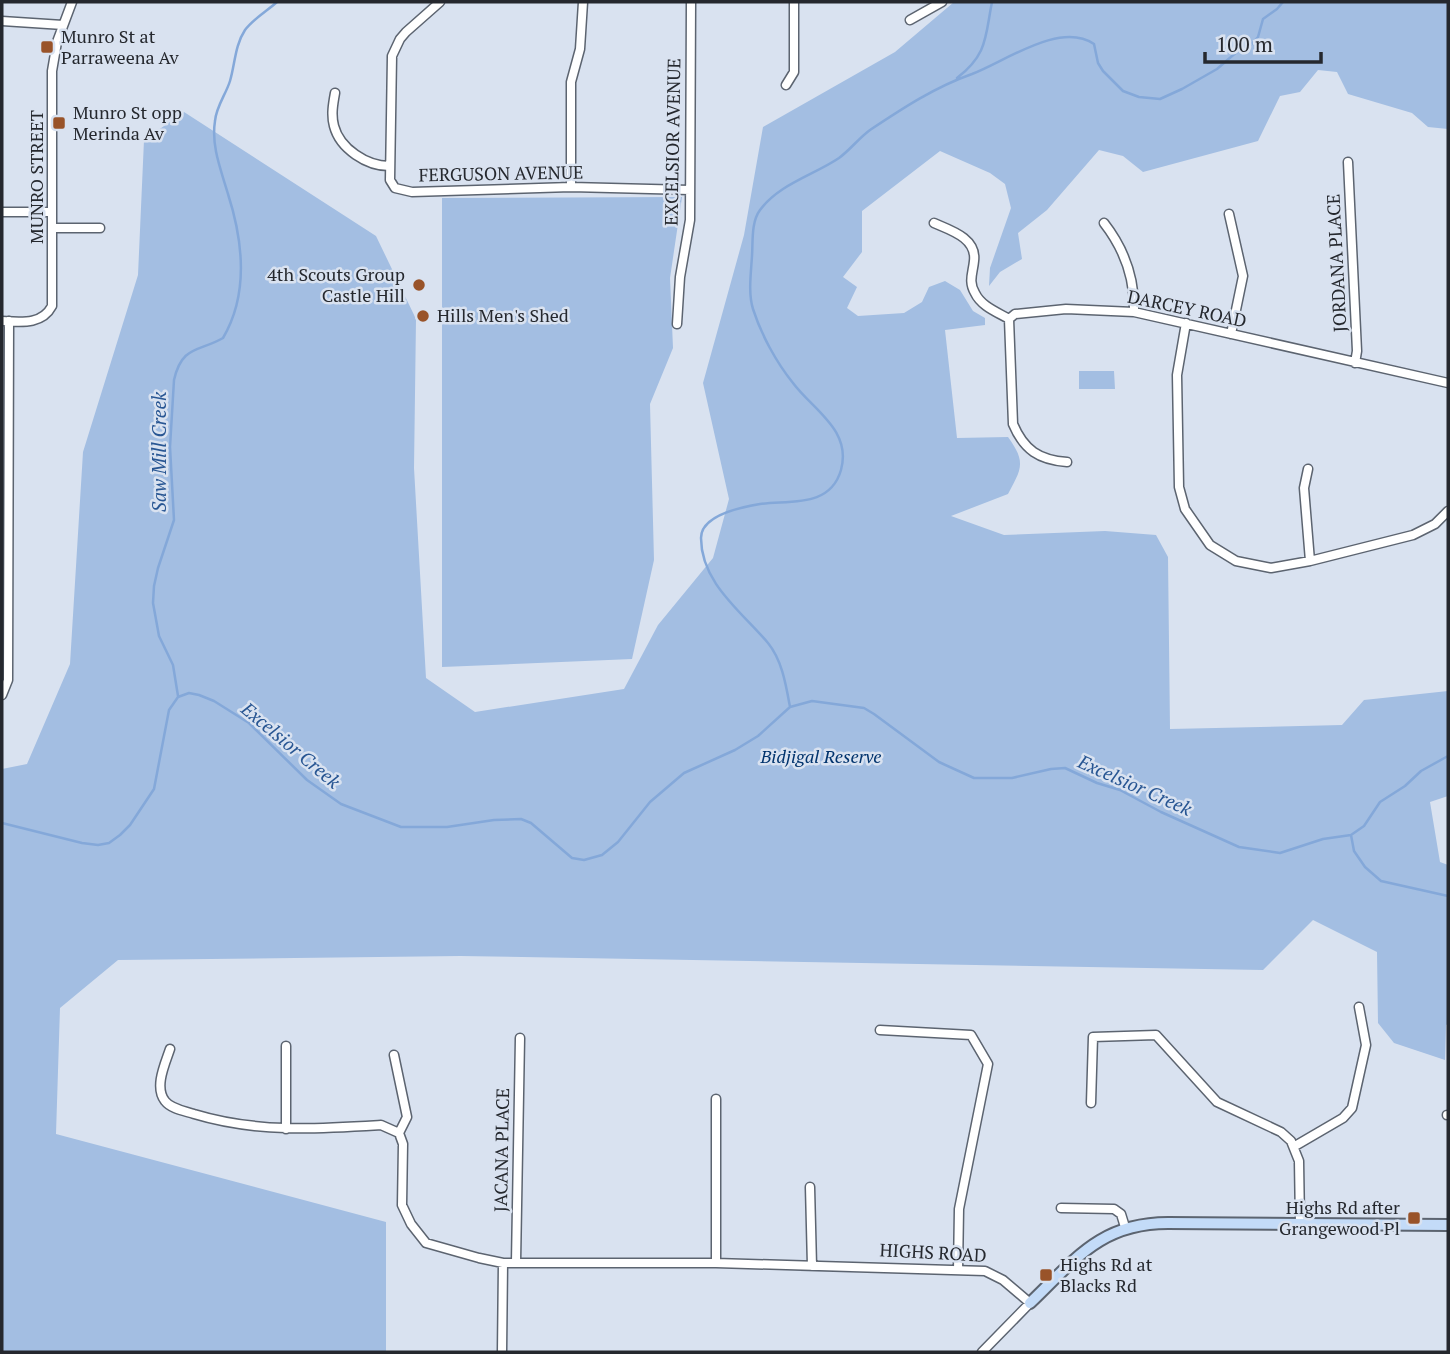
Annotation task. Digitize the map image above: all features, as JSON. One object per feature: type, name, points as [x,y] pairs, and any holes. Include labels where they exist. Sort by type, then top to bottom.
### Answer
[{"type":"street","name":"MUNRO STREET","points":[[5,321],[37,320],[46,316],[50,310],[52,71],[57,42],[72,2]]},
{"type":"street","points":[[335,93],[334,126],[343,143],[366,161],[377,166],[389,166],[392,56],[400,39],[440,2]]},
{"type":"street","points":[[571,187],[571,82],[580,48],[583,2]]},
{"type":"street","name":"EXCELSIOR AVENUE","points":[[677,324],[680,277],[690,220],[691,2]]},
{"type":"street","points":[[786,85],[794,72],[794,2]]},
{"type":"street","points":[[910,20],[942,2]]},
{"type":"street","points":[[2,21],[63,25]]},
{"type":"street","name":"JORDANA PLACE","points":[[1348,162],[1357,351],[1355,363]]},
{"type":"street","name":"FERGUSON AVENUE","points":[[389,166],[390,180],[402,191],[571,187],[690,190]]},
{"type":"street","points":[[2,212],[52,212]]},
{"type":"street","points":[[1229,214],[1243,276],[1231,334]]},
{"type":"street","points":[[934,223],[966,239],[975,259],[971,282],[975,294],[984,304],[1009,319],[1013,424],[1018,436],[1034,454],[1051,461],[1067,462]]},
{"type":"street","points":[[1104,223],[1116,237],[1126,260],[1135,290],[1134,312]]},
{"type":"street","points":[[52,228],[100,228]]},
{"type":"street","name":"DARCEY ROAD","points":[[1009,319],[1022,311],[1066,309],[1134,312],[1448,383]]},
{"type":"street","points":[[2,695],[8,680],[5,321]]},
{"type":"street","points":[[1186,323],[1177,375],[1179,487],[1185,509],[1210,545],[1236,561],[1271,568],[1413,535],[1435,524],[1448,512]]},
{"type":"street","points":[[1308,469],[1304,488],[1310,561]]},
{"type":"street","points":[[1295,1146],[1343,1118],[1352,1108],[1366,1045],[1359,1007]]},
{"type":"street","points":[[880,1030],[971,1035],[988,1063],[960,1209],[958,1270]]},
{"type":"street","points":[[1091,1103],[1093,1037],[1156,1035],[1217,1102],[1280,1132],[1295,1146],[1300,1169],[1300,1223]]},
{"type":"street","name":"JACANA PLACE","points":[[516,1262],[520,1038]]},
{"type":"street","points":[[286,1046],[286,1129]]},
{"type":"street","points":[[170,1049],[160,1083],[164,1100],[171,1107],[225,1122],[261,1128],[381,1125],[399,1133]]},
{"type":"street","name":"HIGHS ROAD","points":[[394,1055],[407,1117],[399,1133],[403,1144],[402,1205],[411,1224],[426,1243],[443,1250],[503,1263],[716,1262],[985,1271],[996,1275],[1030,1303]]},
{"type":"street","points":[[716,1099],[716,1262]]},
{"type":"street","points":[[810,1187],[812,1265]]},
{"type":"street","points":[[1061,1208],[1114,1209],[1121,1214],[1125,1227]]},
{"type":"street","points":[[982,1352],[1088,1248],[1125,1227],[1154,1223],[1448,1225]]},
{"type":"street","points":[[502,1352],[503,1263]]},
{"type":"green space","name":"Bidjigal Reserve","points":[[954,2],[1448,2],[1448,129],[1428,127],[1412,113],[1348,94],[1337,72],[1318,70],[1300,92],[1280,96],[1258,141],[1143,172],[1123,156],[1099,150],[1047,210],[1018,233],[1022,259],[1000,272],[989,286],[990,268],[1011,208],[1005,184],[990,173],[940,151],[862,211],[862,252],[843,277],[857,287],[847,308],[858,316],[904,313],[922,302],[929,287],[945,281],[960,290],[973,311],[985,318],[985,325],[945,330],[957,438],[1008,437],[1020,459],[1019,471],[1008,494],[951,516],[1004,535],[1105,531],[1156,535],[1168,557],[1170,729],[1342,725],[1364,700],[1448,691],[1448,796],[1430,802],[1440,862],[1448,865],[1448,1024],[1445,1060],[1394,1043],[1378,1023],[1377,952],[1313,920],[1263,970],[460,956],[118,960],[60,1008],[56,1134],[386,1222],[386,1352],[2,1352],[2,769],[27,764],[70,664],[83,452],[138,275],[144,140],[184,112],[376,236],[416,319],[414,468],[426,678],[475,712],[624,689],[658,625],[713,558],[729,499],[703,383],[744,235],[763,127],[895,52]]},
{"type":"green space","points":[[682,197],[670,278],[673,348],[650,404],[654,560],[632,659],[442,667],[442,198]]},
{"type":"green space","points":[[1079,371],[1114,371],[1115,389],[1079,389]]},
{"type":"waterway","name":"Saw Mill Creek","points":[[178,696],[173,665],[159,636],[153,603],[158,568],[174,520],[170,447],[174,380],[177,369],[187,355],[223,338],[237,304],[240,249],[216,149],[215,121],[245,30],[277,2]]},
{"type":"waterway","points":[[957,78],[980,53],[992,2]]},
{"type":"waterway","points":[[790,707],[777,657],[715,583],[703,554],[701,538],[708,523],[733,510],[760,504],[796,502],[818,496],[828,491],[836,482],[841,470],[843,456],[836,432],[781,366],[765,338],[751,303],[753,232],[760,210],[777,193],[839,158],[870,130],[907,106],[945,85],[1033,45],[1065,37],[1080,38],[1094,44],[1098,63],[1123,91],[1139,97],[1160,99],[1217,69],[1239,50],[1248,48],[1258,37],[1263,19],[1283,2]]},
{"type":"waterway","name":"Excelsior Creek","points":[[2,823],[82,843],[109,843],[130,825],[154,789],[169,710],[178,697],[189,693],[214,701],[249,723],[307,780],[341,804],[401,827],[447,827],[521,819],[531,823],[572,858],[584,860],[602,855],[618,842],[650,802],[684,773],[735,750],[758,736],[790,707],[812,701],[864,708],[939,762],[974,778],[1012,778],[1065,768],[1120,790],[1161,812],[1239,847],[1280,853],[1323,839],[1351,835],[1354,851],[1365,867],[1381,881],[1448,896]]},
{"type":"waterway","points":[[1351,835],[1364,826],[1380,802],[1405,786],[1421,771],[1448,756]]},
{"type":"place","name":"Munro St at Parraweena Av","points":[[47,47]]},
{"type":"place","name":"Munro St opp Merinda Av","points":[[59,123]]},
{"type":"place","name":"4th Scouts Group Castle Hill","points":[[419,285]]},
{"type":"place","name":"Hills Men's Shed","points":[[423,316]]},
{"type":"place","name":"Highs Rd after Grangewood Pl","points":[[1414,1218]]},
{"type":"place","name":"Highs Rd at Blacks Rd","points":[[1046,1275]]}]
